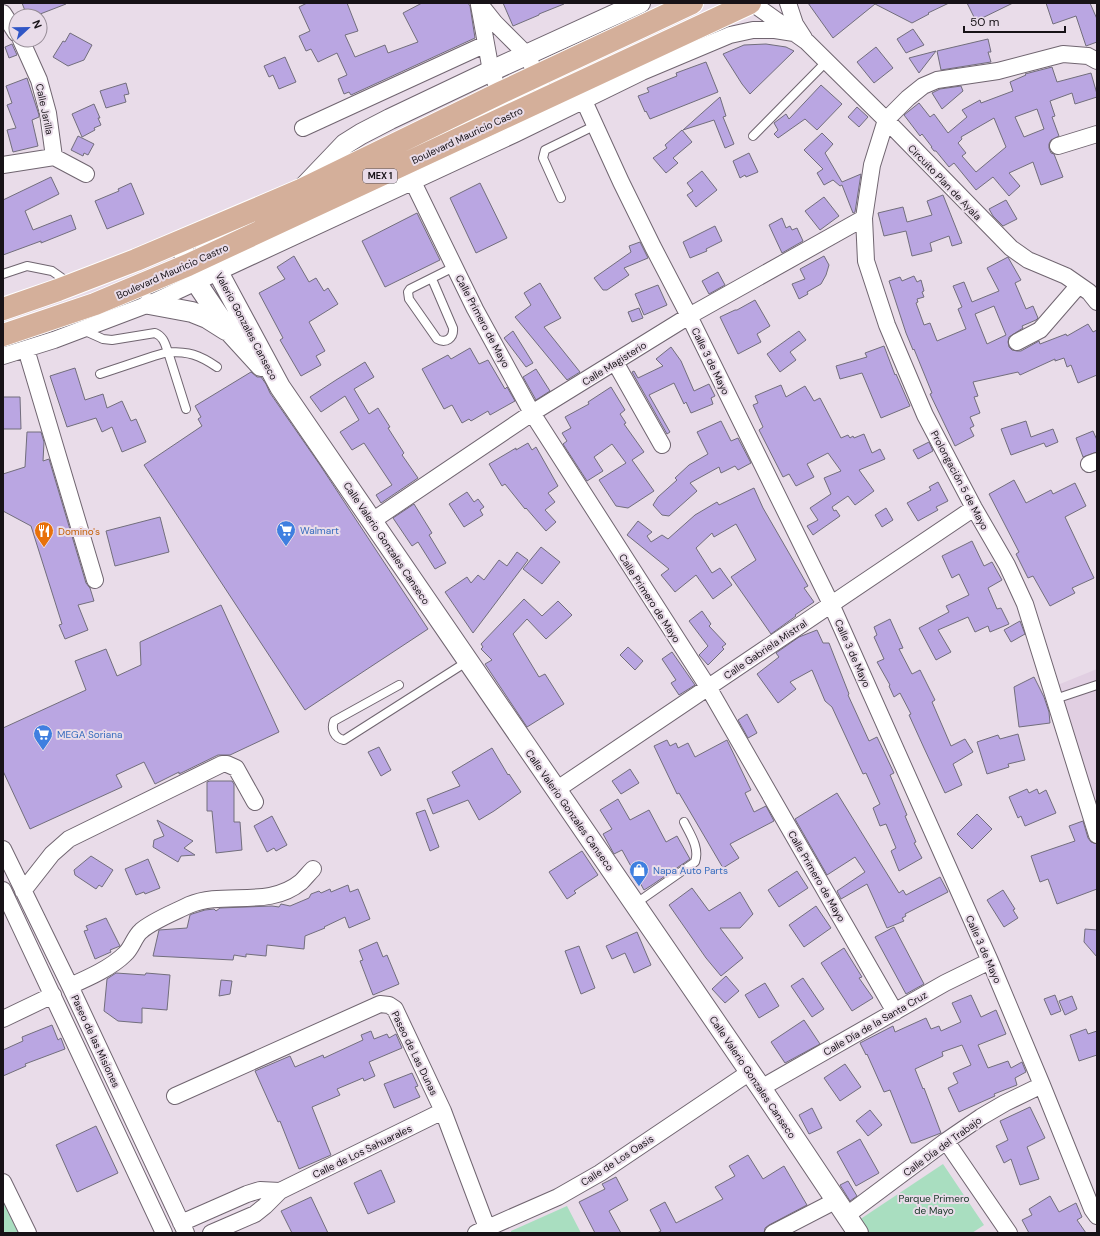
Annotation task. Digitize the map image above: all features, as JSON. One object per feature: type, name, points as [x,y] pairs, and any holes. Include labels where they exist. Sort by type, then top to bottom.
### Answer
[{"type":"main road","name":"MEX 1","points":[[3,308],[136,260],[301,190],[500,93],[692,3]]},
{"type":"main road","name":"Boulevard Mauricio Castro","points":[[3,335],[95,304],[192,274],[512,125],[639,64],[751,3]]},
{"type":"street","points":[[214,263],[246,260],[413,182],[512,125],[491,71],[479,3]]},
{"type":"street","points":[[479,3],[495,23],[527,55],[551,106],[584,101],[639,64],[730,34],[761,30],[775,30],[794,33]]},
{"type":"street","points":[[301,190],[345,144],[361,134],[491,71],[640,3]]},
{"type":"street","name":"Circuito Plan de Ayala","points":[[751,3],[807,42]]},
{"type":"street","name":"Circuito Plan de Ayala","points":[[788,3],[795,24],[807,42],[886,120],[1011,248],[1028,260],[1066,276],[1089,292],[1097,302]]},
{"type":"street","points":[[304,128],[486,44]]},
{"type":"street","name":"Calle Jarilla","points":[[24,48],[39,80],[48,113],[54,157]]},
{"type":"street","points":[[886,120],[908,98],[923,86],[937,80],[998,71],[1063,54],[1088,56],[1097,61]]},
{"type":"street","name":"Calle 3 de Mayo","points":[[584,101],[627,195],[689,316],[831,604],[990,961],[1092,1209],[1097,1216]]},
{"type":"street","name":"Prolongación 5 de Mayo","points":[[886,120],[872,165],[864,218],[866,261],[887,325],[925,415],[1006,565],[1025,604],[1097,835]]},
{"type":"street","points":[[1058,146],[1097,134]]},
{"type":"street","points":[[3,165],[54,157],[86,174]]},
{"type":"street","name":"Calle Primero de Mayo","points":[[413,182],[479,316],[532,413],[708,688],[895,1012]]},
{"type":"street","name":"Calle Magisterio","points":[[372,521],[532,413],[689,316],[864,218]]},
{"type":"street","name":"Valerio Gonzales Canseco","points":[[200,233],[214,263],[280,387]]},
{"type":"street","name":"Valerio Gonzales Canseco","points":[[179,242],[192,274],[229,332],[280,387]]},
{"type":"street","points":[[3,356],[82,330],[149,304],[192,274]]},
{"type":"street","points":[[1017,342],[1040,330],[1079,285]]},
{"type":"street","points":[[149,304],[192,312],[206,318],[229,332]]},
{"type":"street","points":[[26,349],[96,580]]},
{"type":"street","points":[[615,362],[662,446]]},
{"type":"street","name":"Calle Valerio Gonzales Canseco","points":[[280,387],[756,1080],[858,1233]]},
{"type":"street","name":"Calle Gabriela Mistral","points":[[556,790],[974,508]]},
{"type":"street","points":[[24,891],[52,854],[69,839],[222,764],[227,764],[236,768],[255,802]]},
{"type":"street","name":"Paseo de las Misiones","points":[[3,849],[70,986],[183,1228]]},
{"type":"street","points":[[70,986],[92,975],[126,954],[139,932],[190,905],[210,899],[264,898],[284,892],[300,882],[313,869]]},
{"type":"street","name":"Paseo de las Misiones","points":[[3,890],[164,1233]]},
{"type":"street","name":"Calle Día de la Santa Cruz","points":[[756,1080],[895,1012],[945,983],[990,961]]},
{"type":"street","points":[[3,1019],[53,995]]},
{"type":"street","name":"Paseo de Las Dunas","points":[[174,1096],[380,1004],[389,1005],[395,1009],[443,1111],[484,1231]]},
{"type":"street","name":"Calle de Los Oasis","points":[[484,1231],[558,1197],[756,1080]]},
{"type":"street","name":"Calle Día del Trabajo","points":[[773,1233],[842,1208],[981,1117],[1005,1103],[1042,1085]]},
{"type":"street","name":"Calle de Los Sahuarales","points":[[280,1191],[443,1111]]},
{"type":"street","points":[[946,1141],[1009,1233]]},
{"type":"street","points":[[3,1182],[28,1233]]},
{"type":"street","points":[[183,1228],[247,1194],[260,1190],[280,1191]]},
{"type":"street","points":[[211,1233],[255,1214],[280,1191]]},
{"type":"lane","points":[[753,136],[826,62]]},
{"type":"lane","points":[[561,198],[543,158],[545,150],[596,125]]},
{"type":"lane","points":[[3,274],[27,266],[52,271],[72,284]]},
{"type":"lane","points":[[432,279],[454,333],[444,342],[436,339],[409,299],[408,292],[410,289],[454,267]]},
{"type":"lane","points":[[82,330],[103,339],[112,340],[155,332],[160,335],[168,352],[186,409]]},
{"type":"lane","points":[[100,374],[168,352],[185,352],[195,355],[204,358],[216,367]]},
{"type":"lane","points":[[399,685],[334,721],[332,726],[333,732],[340,739],[344,740],[468,660]]},
{"type":"lane","points":[[1055,699],[1097,685]]},
{"type":"lane","points":[[635,904],[695,862],[697,857],[696,850],[684,822]]},
{"type":"shaded area","points":[[1097,669],[1097,822],[1055,686]]},
{"type":"green space","name":"Parque Primero de Mayo","points":[[943,1164],[984,1225],[972,1233],[863,1233],[856,1222]]},
{"type":"green space","points":[[3,1174],[31,1233],[3,1233]]},
{"type":"green space","points":[[567,1206],[581,1233],[511,1233],[511,1231]]},
{"type":"building","points":[[22,3],[66,3],[48,11],[48,8],[24,8]]},
{"type":"building","points":[[307,3],[347,3],[358,31],[345,35],[355,57],[385,45],[388,53],[418,42],[403,13],[422,3],[468,3],[470,6],[475,38],[351,95],[349,92],[344,94],[338,79],[347,75],[337,53],[318,62],[311,49],[306,51],[299,36],[310,31],[299,7]]},
{"type":"building","points":[[503,3],[564,3],[564,4],[513,26]]},
{"type":"building","points":[[808,3],[949,3],[912,23],[875,4],[833,38]]},
{"type":"building","points":[[967,3],[1013,3],[976,21]]},
{"type":"building","points":[[1046,3],[1090,3],[1097,19],[1097,42],[1086,46],[1076,16],[1053,24]]},
{"type":"building","points":[[913,29],[924,45],[906,53],[897,39]]},
{"type":"building","points":[[70,33],[92,45],[84,60],[68,66],[53,57]]},
{"type":"building","points":[[988,39],[991,52],[988,52],[991,62],[941,70],[937,51]]},
{"type":"building","points":[[766,44],[786,47],[794,51],[750,94],[723,54],[744,45]]},
{"type":"building","points":[[8,46],[8,48],[14,48],[17,55],[9,58],[5,47]]},
{"type":"building","points":[[876,47],[893,68],[874,83],[857,62]]},
{"type":"building","points":[[936,51],[919,73],[909,58]]},
{"type":"building","points":[[285,57],[296,82],[279,89],[273,75],[269,77],[264,66]]},
{"type":"building","points":[[706,62],[718,92],[650,119],[638,96],[649,92],[647,88],[677,76],[676,73]]},
{"type":"building","points":[[1052,67],[1057,82],[1091,73],[1097,97],[1075,104],[1072,93],[1050,101],[1055,116],[1052,117],[1059,136],[1051,140],[1049,148],[1051,153],[1054,154],[1063,177],[1041,185],[1033,162],[1009,173],[1020,186],[1009,196],[993,177],[976,190],[954,163],[949,167],[936,151],[934,151],[922,134],[920,136],[904,115],[919,103],[930,117],[934,114],[948,133],[967,117],[962,110],[980,100],[981,103],[1013,91],[1010,82],[1026,75],[1025,74]],"holes":[[[1037,109],[1044,129],[1024,137],[1015,117]],[[994,118],[1006,147],[976,172],[962,156],[966,153],[958,143],[962,139],[961,137]]]},
{"type":"building","points":[[27,78],[39,115],[39,117],[32,120],[38,146],[13,152],[7,130],[16,128],[7,105],[12,103],[6,86]]},
{"type":"building","points":[[126,83],[129,94],[124,95],[126,102],[106,108],[100,91]]},
{"type":"building","points":[[821,85],[842,104],[817,130],[805,119],[778,138],[774,134],[778,130],[774,123],[786,114],[789,119]]},
{"type":"building","points":[[961,86],[963,91],[942,109],[932,93],[940,89]]},
{"type":"building","points":[[720,97],[726,116],[723,117],[734,144],[725,148],[714,120],[683,130]]},
{"type":"building","points":[[94,104],[100,118],[98,118],[101,125],[94,128],[95,130],[82,137],[72,114]]},
{"type":"building","points":[[857,107],[868,117],[859,127],[848,117]]},
{"type":"building","points":[[682,130],[692,142],[673,158],[678,163],[666,173],[653,158],[667,148],[665,145]]},
{"type":"building","points":[[822,133],[833,144],[825,153],[842,182],[861,174],[855,212],[853,213],[842,185],[840,186],[833,180],[824,185],[817,173],[823,169],[804,150]]},
{"type":"building","points":[[78,136],[94,144],[88,155],[84,153],[83,156],[71,150]]},
{"type":"building","points":[[749,153],[758,172],[746,177],[745,175],[740,178],[733,161]]},
{"type":"building","points":[[702,171],[717,190],[696,207],[687,195],[693,191],[687,183]]},
{"type":"building","points":[[51,177],[59,194],[25,211],[33,230],[71,215],[76,229],[41,243],[41,241],[3,255],[3,200]]},
{"type":"building","points":[[131,183],[144,214],[107,229],[95,201],[119,191],[118,189]]},
{"type":"building","points":[[480,183],[507,238],[476,253],[450,198]]},
{"type":"building","points":[[943,195],[962,243],[952,246],[949,236],[930,243],[932,251],[912,256],[906,231],[884,236],[878,213],[903,207],[907,222],[932,215],[927,201]]},
{"type":"building","points":[[824,197],[839,216],[820,230],[805,211]]},
{"type":"building","points":[[1006,200],[1017,219],[1003,226],[993,216],[989,209]]},
{"type":"building","points":[[417,213],[440,260],[385,287],[362,241]]},
{"type":"building","points":[[782,218],[786,228],[790,226],[792,230],[797,228],[803,241],[782,253],[769,225]]},
{"type":"building","points":[[715,226],[722,241],[706,249],[707,251],[690,258],[683,242]]},
{"type":"building","points":[[640,242],[648,258],[624,268],[629,275],[607,290],[603,290],[594,278],[631,252],[629,246]]},
{"type":"building","points":[[294,256],[309,282],[316,278],[324,291],[328,288],[338,304],[309,322],[325,351],[316,356],[321,365],[301,376],[280,340],[283,338],[259,293],[285,279],[277,267]]},
{"type":"building","points":[[824,256],[829,265],[821,284],[807,292],[808,294],[799,299],[792,284],[805,279],[800,269]]},
{"type":"building","points":[[1008,257],[1021,280],[1015,283],[1026,309],[1033,306],[1038,318],[1022,326],[1023,328],[1009,337],[1009,347],[1012,350],[1021,351],[1039,341],[1040,344],[1066,334],[1067,336],[1088,324],[1093,332],[1097,330],[1097,375],[1078,383],[1071,365],[1067,367],[1064,358],[1055,361],[1055,359],[1020,375],[1018,372],[973,382],[978,396],[974,397],[980,413],[970,417],[974,426],[970,428],[974,436],[955,446],[930,394],[932,393],[906,333],[889,281],[900,277],[902,281],[914,276],[917,282],[921,280],[924,297],[917,299],[918,302],[916,303],[924,325],[930,323],[937,341],[966,329],[958,309],[962,307],[953,286],[964,282],[972,302],[999,291],[987,268]],"holes":[[[994,306],[1006,335],[987,344],[975,314]]]},
{"type":"building","points":[[718,272],[725,285],[709,294],[702,281]]},
{"type":"building","points":[[540,283],[561,318],[544,327],[580,372],[567,380],[515,317],[531,305],[524,293]]},
{"type":"building","points":[[658,285],[667,305],[644,315],[635,294]]},
{"type":"building","points":[[755,300],[770,326],[757,334],[761,342],[738,354],[720,317]]},
{"type":"building","points":[[639,308],[643,318],[632,322],[628,312]]},
{"type":"building","points":[[513,331],[533,363],[526,367],[504,338]]},
{"type":"building","points":[[799,331],[806,340],[790,352],[796,360],[780,372],[767,354]]},
{"type":"building","points":[[884,346],[895,375],[896,374],[910,406],[881,418],[862,373],[840,379],[836,366],[867,357],[865,353]]},
{"type":"building","points":[[671,347],[681,361],[694,391],[709,384],[715,396],[711,398],[713,404],[691,413],[686,402],[684,404],[674,383],[649,395],[670,432],[667,434],[632,372],[634,371],[638,378],[663,366],[656,359]]},
{"type":"building","points":[[470,348],[479,364],[488,360],[505,389],[507,387],[515,401],[490,415],[488,411],[471,421],[469,419],[462,423],[452,405],[444,409],[422,369],[448,355],[451,359]]},
{"type":"building","points":[[365,362],[374,377],[354,389],[369,414],[378,408],[390,427],[388,428],[404,453],[402,455],[418,478],[381,503],[376,495],[392,485],[364,443],[352,450],[340,432],[359,420],[345,396],[321,412],[310,397]]},
{"type":"building","points":[[75,368],[85,400],[103,394],[107,408],[122,401],[131,421],[136,419],[146,442],[122,452],[112,427],[102,432],[96,418],[67,427],[50,376]]},
{"type":"building","points":[[536,369],[550,391],[536,400],[523,377]]},
{"type":"building","name":"Walmart","points":[[251,372],[257,377],[261,377],[266,384],[270,393],[320,465],[428,629],[305,710],[144,465],[202,426],[198,419],[201,417],[195,406]]},
{"type":"building","points":[[781,385],[786,397],[805,386],[814,401],[820,398],[841,438],[848,435],[850,438],[853,436],[854,438],[864,434],[872,453],[880,449],[885,459],[859,470],[874,491],[855,505],[848,496],[832,507],[840,516],[813,535],[807,526],[818,520],[810,508],[831,494],[824,478],[841,471],[828,453],[807,464],[814,477],[796,486],[789,474],[783,477],[759,430],[763,427],[753,405],[758,403],[755,396]]},
{"type":"building","points":[[611,387],[625,410],[620,414],[626,423],[624,424],[644,452],[632,460],[654,491],[628,508],[616,506],[599,480],[626,463],[612,444],[594,457],[603,471],[587,481],[563,444],[567,441],[562,433],[571,428],[565,417],[589,404],[588,402]]},
{"type":"building","points":[[3,397],[20,397],[21,429],[3,429]]},
{"type":"building","points":[[721,421],[731,441],[738,438],[751,463],[738,470],[735,466],[721,473],[719,467],[690,483],[697,491],[669,516],[662,515],[653,505],[658,497],[677,480],[675,478],[689,465],[708,454],[697,432]]},
{"type":"building","points":[[1026,421],[1031,437],[1053,429],[1058,442],[1046,447],[1044,443],[1011,455],[1001,429]]},
{"type":"building","points":[[1093,431],[1097,440],[1097,452],[1083,457],[1076,438]]},
{"type":"building","points":[[27,432],[41,432],[44,442],[43,461],[49,459],[86,583],[90,588],[94,601],[78,605],[88,630],[65,639],[59,625],[62,624],[31,526],[3,511],[3,474],[25,467]]},
{"type":"building","points":[[929,442],[933,451],[918,459],[913,450]]},
{"type":"building","points":[[528,443],[532,450],[536,447],[558,486],[548,493],[555,502],[545,510],[556,522],[546,531],[526,508],[525,509],[505,484],[502,486],[489,464],[516,448],[516,450]]},
{"type":"building","points":[[1014,480],[1026,503],[1051,490],[1053,494],[1075,483],[1086,506],[1065,517],[1094,578],[1072,588],[1075,593],[1050,606],[1033,576],[1028,578],[1016,554],[1019,552],[989,494]]},
{"type":"building","points":[[938,482],[948,501],[936,507],[938,510],[918,521],[907,503],[931,490],[929,487]]},
{"type":"building","points":[[754,488],[763,508],[808,586],[804,588],[814,602],[771,634],[731,577],[756,560],[736,524],[714,537],[712,533],[696,548],[712,573],[720,568],[732,585],[713,599],[696,575],[675,592],[661,575],[669,569],[627,535],[638,521],[652,532],[647,536],[651,542],[662,535],[668,539],[695,515],[717,502],[719,505]]},
{"type":"building","points":[[467,492],[474,502],[478,499],[484,507],[480,510],[483,515],[464,527],[449,504]]},
{"type":"building","points":[[414,504],[432,533],[429,535],[446,563],[435,569],[418,542],[412,546],[393,518]]},
{"type":"building","points":[[886,508],[893,520],[882,527],[875,515]]},
{"type":"building","points":[[160,517],[169,552],[115,566],[106,531]]},
{"type":"building","points":[[972,541],[984,566],[992,562],[1002,580],[988,588],[997,609],[1001,608],[1009,624],[990,632],[988,626],[975,632],[968,617],[938,630],[951,652],[936,660],[919,628],[949,612],[946,606],[969,595],[959,574],[952,578],[942,556]]},
{"type":"building","points":[[541,547],[560,562],[542,584],[523,569]]},
{"type":"building","points":[[517,552],[528,560],[473,633],[445,592],[467,577],[471,583],[478,575],[484,580],[499,560],[507,566]]},
{"type":"building","points":[[524,599],[542,616],[558,601],[572,615],[546,639],[527,619],[513,634],[539,677],[545,674],[564,704],[527,727],[485,664],[492,660],[481,649],[483,647],[481,644]]},
{"type":"building","points":[[221,605],[279,732],[230,755],[218,755],[155,784],[144,762],[116,775],[122,787],[30,829],[3,771],[3,728],[86,690],[75,661],[106,649],[117,676],[141,665],[140,642]]},
{"type":"building","points":[[702,611],[711,624],[709,626],[726,644],[722,647],[724,649],[708,665],[699,655],[708,646],[689,621]]},
{"type":"building","points":[[890,619],[903,648],[899,649],[912,674],[920,670],[935,700],[932,702],[951,746],[965,739],[973,752],[953,764],[962,785],[945,793],[909,715],[911,714],[900,693],[894,697],[889,686],[890,685],[877,662],[884,659],[874,637],[877,635],[874,627]]},
{"type":"building","points":[[1020,621],[1025,634],[1011,642],[1004,630]]},
{"type":"building","points":[[817,630],[823,643],[829,643],[849,694],[848,695],[869,741],[877,737],[894,773],[890,775],[907,815],[905,816],[916,842],[914,843],[922,858],[899,871],[891,851],[896,848],[886,824],[880,826],[873,808],[880,804],[866,773],[863,774],[832,707],[825,701],[812,670],[790,682],[796,689],[778,703],[757,674],[779,657],[776,653],[799,637]]},
{"type":"building","points":[[628,647],[643,661],[635,670],[620,655]]},
{"type":"building","points":[[672,652],[695,685],[679,695],[671,683],[676,680],[662,659]]},
{"type":"building","points":[[1034,677],[1044,697],[1049,712],[1050,723],[1019,727],[1014,687]]},
{"type":"building","points":[[747,714],[757,733],[748,738],[738,720]]},
{"type":"building","points":[[1018,734],[1025,760],[1008,764],[1009,767],[987,774],[977,742],[998,735],[1000,739]]},
{"type":"building","points":[[667,740],[670,746],[676,743],[678,748],[688,743],[695,757],[727,740],[751,790],[745,793],[754,812],[766,806],[774,821],[730,844],[739,858],[723,868],[679,793],[677,794],[654,746]]},
{"type":"building","points":[[379,747],[391,770],[381,776],[368,752]]},
{"type":"building","points":[[492,748],[508,775],[509,774],[521,792],[479,820],[468,800],[433,814],[427,799],[460,786],[452,772]]},
{"type":"building","points":[[630,769],[639,783],[621,794],[612,781]]},
{"type":"building","points":[[232,781],[234,784],[234,822],[240,822],[242,850],[216,853],[212,811],[207,811],[207,782]]},
{"type":"building","points":[[1027,789],[1029,793],[1037,789],[1039,794],[1046,790],[1056,813],[1025,826],[1021,816],[1018,818],[1009,797]]},
{"type":"building","points":[[837,793],[899,893],[903,890],[906,895],[940,877],[948,892],[905,914],[906,916],[902,918],[904,921],[887,928],[867,884],[841,899],[837,891],[865,872],[855,857],[827,875],[795,819]]},
{"type":"building","points":[[618,799],[630,820],[649,810],[666,842],[677,836],[690,859],[644,890],[622,850],[614,854],[603,834],[612,829],[600,810]]},
{"type":"building","points":[[425,810],[439,847],[430,851],[416,813]]},
{"type":"building","points":[[977,814],[992,829],[972,849],[957,834]]},
{"type":"building","points":[[272,816],[287,845],[276,851],[274,848],[267,852],[254,826]]},
{"type":"building","points":[[157,820],[193,841],[184,848],[195,855],[181,856],[178,862],[153,847],[154,840],[164,836]]},
{"type":"building","points":[[1083,821],[1088,838],[1091,842],[1097,844],[1097,889],[1057,904],[1048,879],[1040,882],[1031,856],[1075,841],[1069,826]]},
{"type":"building","points":[[582,851],[598,875],[574,891],[576,893],[567,899],[549,872]]},
{"type":"building","points":[[91,856],[113,870],[102,887],[99,885],[96,889],[75,875],[74,870]]},
{"type":"building","points":[[148,859],[160,888],[145,894],[144,892],[136,895],[125,869]]},
{"type":"building","points":[[797,871],[808,888],[779,907],[768,890]]},
{"type":"building","points":[[348,885],[350,892],[358,889],[370,919],[349,928],[345,917],[324,927],[325,928],[305,936],[304,949],[267,945],[266,956],[246,954],[246,957],[234,955],[233,960],[153,956],[159,930],[187,928],[190,915],[192,914],[205,910],[214,909],[216,911],[220,908],[279,907],[281,904],[290,906],[309,898],[311,894],[319,891],[321,893],[330,889],[331,892]]},
{"type":"building","points":[[692,888],[709,911],[740,892],[753,914],[740,928],[720,928],[743,958],[721,976],[706,958],[669,905]]},
{"type":"building","points":[[1003,890],[1015,909],[1013,910],[1018,918],[1004,927],[987,900]]},
{"type":"building","points":[[816,906],[831,928],[804,947],[789,925]]},
{"type":"building","points":[[106,918],[120,946],[95,959],[84,931],[88,930],[86,926]]},
{"type":"building","points":[[894,927],[924,984],[906,994],[875,937]]},
{"type":"building","points":[[1085,929],[1097,930],[1097,957],[1084,942]]},
{"type":"building","points":[[637,932],[651,965],[634,973],[625,953],[612,959],[606,946]]},
{"type":"building","points":[[377,942],[383,957],[387,955],[399,984],[373,995],[360,961],[363,960],[359,950]]},
{"type":"building","points":[[579,946],[595,988],[581,994],[565,951]]},
{"type":"building","points":[[844,948],[862,977],[859,978],[873,998],[852,1011],[821,963]]},
{"type":"building","points":[[116,973],[170,975],[167,1010],[142,1008],[142,1023],[118,1021],[104,1011],[107,979]]},
{"type":"building","points":[[726,976],[739,991],[725,1003],[712,989]]},
{"type":"building","points":[[803,978],[824,1009],[812,1017],[791,986]]},
{"type":"building","points":[[221,980],[232,981],[230,994],[219,996]]},
{"type":"building","points":[[765,983],[779,1006],[759,1018],[745,995]]},
{"type":"building","points":[[971,995],[981,1017],[996,1010],[1006,1034],[978,1045],[988,1068],[1008,1061],[1011,1068],[1022,1062],[1026,1072],[1015,1078],[1017,1085],[994,1094],[995,1096],[959,1112],[948,1088],[958,1083],[953,1073],[971,1065],[962,1045],[942,1052],[943,1056],[915,1069],[941,1133],[915,1143],[911,1143],[890,1090],[884,1092],[867,1054],[866,1055],[860,1043],[893,1026],[895,1032],[926,1018],[931,1029],[939,1026],[941,1031],[961,1022],[952,1003]]},
{"type":"building","points":[[1055,995],[1061,1011],[1051,1015],[1044,999]]},
{"type":"building","points":[[1072,996],[1077,1009],[1065,1015],[1059,1001]]},
{"type":"building","points":[[804,1020],[820,1044],[785,1063],[771,1042]]},
{"type":"building","points":[[52,1025],[58,1040],[61,1038],[65,1049],[25,1064],[26,1066],[3,1076],[3,1050],[23,1041],[22,1037]]},
{"type":"building","points":[[1086,1029],[1088,1034],[1097,1031],[1097,1055],[1079,1061],[1070,1035]]},
{"type":"building","points":[[371,1031],[374,1039],[387,1034],[389,1038],[396,1034],[402,1048],[369,1062],[375,1076],[364,1081],[363,1078],[337,1089],[340,1095],[312,1107],[331,1155],[299,1169],[280,1121],[278,1122],[255,1071],[290,1056],[295,1067],[323,1055],[324,1058],[363,1040],[361,1035]]},
{"type":"building","points":[[845,1064],[861,1087],[840,1101],[824,1078]]},
{"type":"building","points":[[412,1073],[418,1086],[415,1087],[420,1097],[394,1108],[384,1084]]},
{"type":"building","points":[[1030,1107],[1045,1138],[1027,1147],[1039,1179],[1020,1185],[1011,1159],[1004,1163],[996,1146],[1008,1140],[1000,1121]]},
{"type":"building","points":[[812,1108],[822,1128],[809,1134],[799,1115]]},
{"type":"building","points":[[870,1110],[882,1125],[868,1136],[856,1121]]},
{"type":"building","points":[[96,1126],[118,1173],[77,1192],[56,1145]]},
{"type":"building","points":[[860,1139],[879,1173],[856,1186],[837,1152]]},
{"type":"building","points":[[748,1155],[763,1179],[784,1166],[807,1205],[769,1225],[765,1228],[764,1233],[657,1233],[661,1231],[650,1210],[665,1202],[676,1223],[723,1199],[715,1187],[735,1176],[729,1166]]},
{"type":"building","points":[[381,1170],[395,1202],[368,1214],[354,1183]]},
{"type":"building","points":[[616,1177],[628,1200],[609,1211],[621,1233],[595,1233],[579,1202],[605,1189],[602,1184]]},
{"type":"building","points":[[848,1181],[857,1196],[850,1201],[840,1185]]},
{"type":"building","points":[[1050,1196],[1059,1212],[1076,1203],[1082,1217],[1077,1220],[1086,1233],[1029,1233],[1022,1220],[1032,1215],[1029,1209]]},
{"type":"building","points":[[311,1197],[328,1233],[292,1233],[281,1211]]},
{"type":"place","name":"Walmart","points":[[286,547]]},
{"type":"place","name":"Domino's","points":[[44,548]]},
{"type":"place","name":"MEGA Soriana","points":[[43,751]]},
{"type":"place","name":"Napa Auto Parts","points":[[639,887]]}]
